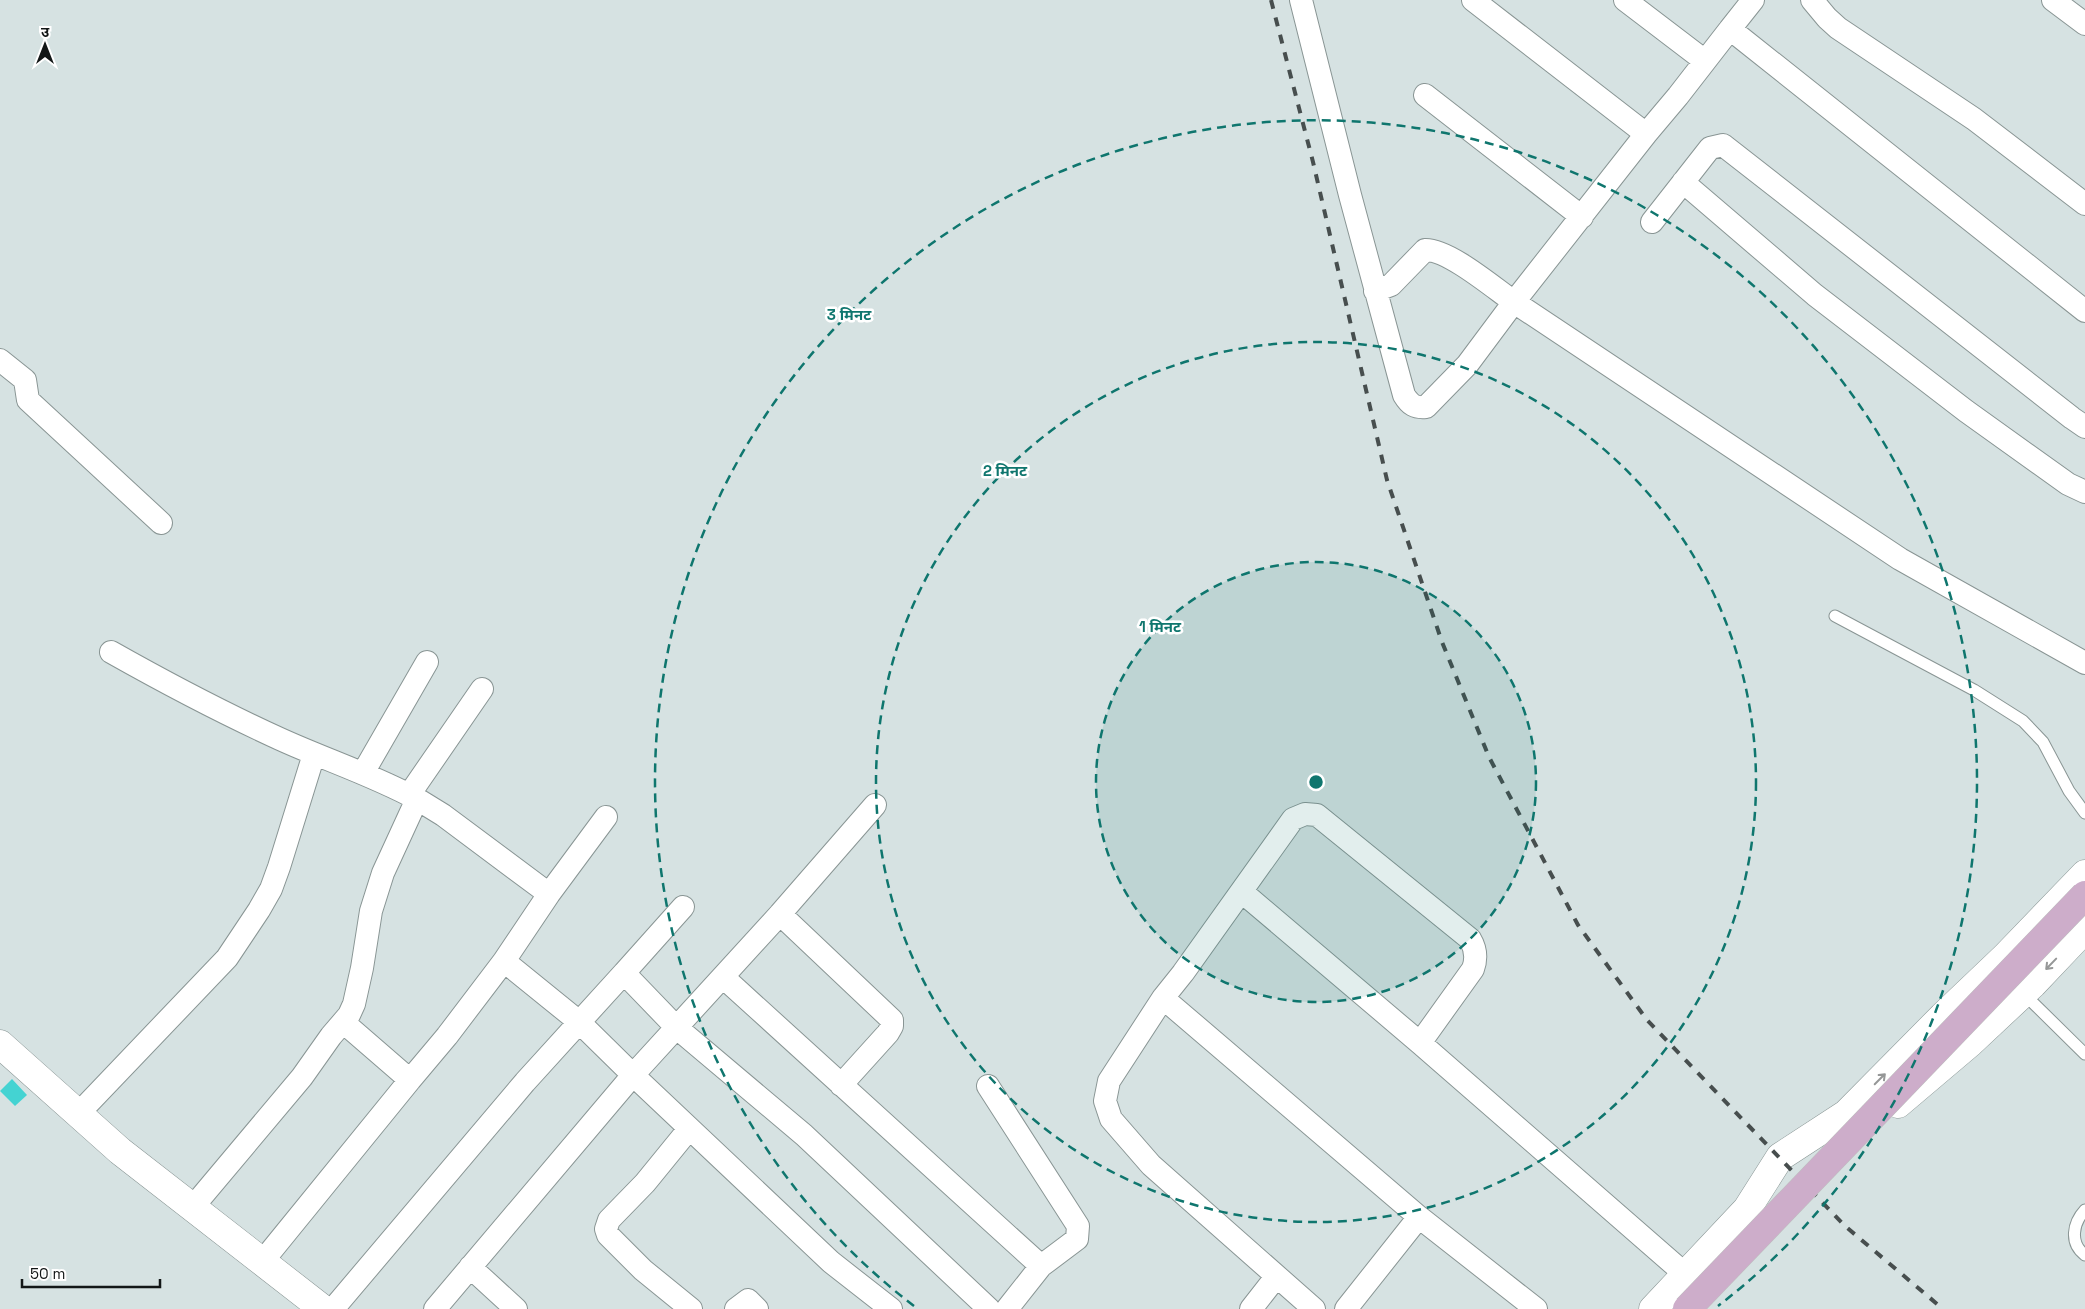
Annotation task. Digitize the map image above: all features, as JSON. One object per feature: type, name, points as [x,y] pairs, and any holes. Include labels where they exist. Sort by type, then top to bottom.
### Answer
[{"type":"main road","points":[[1687,1309],[2085,895]]},
{"type":"street","points":[[1301,0],[1375,291],[1404,395],[1408,403],[1417,408],[1426,406],[1468,365],[1514,302],[1752,0]]},
{"type":"street","points":[[1473,0],[1646,134]]},
{"type":"street","points":[[1625,0],[1705,61]]},
{"type":"street","points":[[1812,0],[1838,28],[1974,119],[2085,204]]},
{"type":"street","points":[[2053,0],[2085,24]]},
{"type":"street","points":[[1730,29],[2085,312]]},
{"type":"street","points":[[1425,95],[1582,217]]},
{"type":"street","points":[[1652,222],[1710,148],[1723,145],[2072,418],[2085,426]]},
{"type":"street","points":[[1683,182],[1815,295],[1966,411],[2068,484],[2085,492]]},
{"type":"street","points":[[1375,291],[1391,285],[1425,250],[1435,250],[1456,261],[1514,302],[1900,559],[2085,664]]},
{"type":"street","points":[[0,360],[25,380],[28,400],[162,523]]},
{"type":"street","points":[[111,652],[230,715],[413,797],[443,815],[549,894]]},
{"type":"street","points":[[363,773],[427,662]]},
{"type":"street","points":[[192,1208],[302,1077],[354,1004],[371,911],[383,873],[413,797],[482,689]]},
{"type":"street","points":[[78,1114],[227,958],[259,910],[271,889],[314,754]]},
{"type":"street","points":[[435,1309],[633,1076],[780,914],[875,805]]},
{"type":"street","points":[[1314,1309],[1151,1166],[1111,1119],[1104,1101],[1109,1081],[1163,998],[1242,892],[1293,819],[1305,814],[1317,815],[1470,939],[1476,961],[1420,1043]]},
{"type":"street","points":[[262,1262],[447,1036],[504,961],[549,894],[606,817]]},
{"type":"street","points":[[1653,1309],[1746,1209],[1780,1157],[1846,1114],[1943,1016],[2005,957],[2085,874]]},
{"type":"street","points":[[1242,892],[1420,1043],[1683,1276]]},
{"type":"street","points":[[333,1309],[578,1021],[683,907]]},
{"type":"street","points":[[780,914],[892,1020],[892,1026],[888,1033],[840,1085]]},
{"type":"street","points":[[1846,1114],[1864,1116],[1898,1104],[1970,1044],[2085,929]]},
{"type":"street","points":[[504,961],[578,1021],[633,1076],[831,1262],[891,1309]]},
{"type":"street","points":[[624,973],[677,1028],[804,1135],[989,1309]]},
{"type":"street","points":[[723,977],[1041,1266]]},
{"type":"street","points":[[1163,998],[1419,1217],[1536,1309]]},
{"type":"street","points":[[343,1022],[410,1080]]},
{"type":"street","points":[[0,1044],[120,1151],[323,1309]]},
{"type":"street","points":[[988,1086],[1078,1226],[1076,1239],[1041,1266],[1007,1309]]},
{"type":"street","points":[[689,1129],[645,1184],[609,1220],[606,1229],[608,1235],[643,1270],[691,1309]]},
{"type":"street","points":[[1346,1309],[1419,1217]]},
{"type":"street","points":[[470,1267],[516,1309]]},
{"type":"street","points":[[1680,1309],[1683,1276]]},
{"type":"street","points":[[1251,1309],[1276,1277]]},
{"type":"street","points":[[736,1309],[748,1300],[757,1309]]},
{"type":"lane","points":[[1835,616],[1974,690],[2023,721],[2043,742],[2069,791],[2085,814]]},
{"type":"lane","points":[[2023,993],[2085,1054]]},
{"type":"lane","points":[[2085,1210],[2078,1219],[2074,1236],[2080,1251],[2085,1255]]},
{"type":"building","points":[[12,1079],[27,1095],[15,1106],[0,1091]]},
{"type":"railway","points":[[1271,0],[1313,162],[1387,480],[1442,642],[1489,757],[1578,925],[1647,1020],[1845,1226],[1943,1309]]}]
